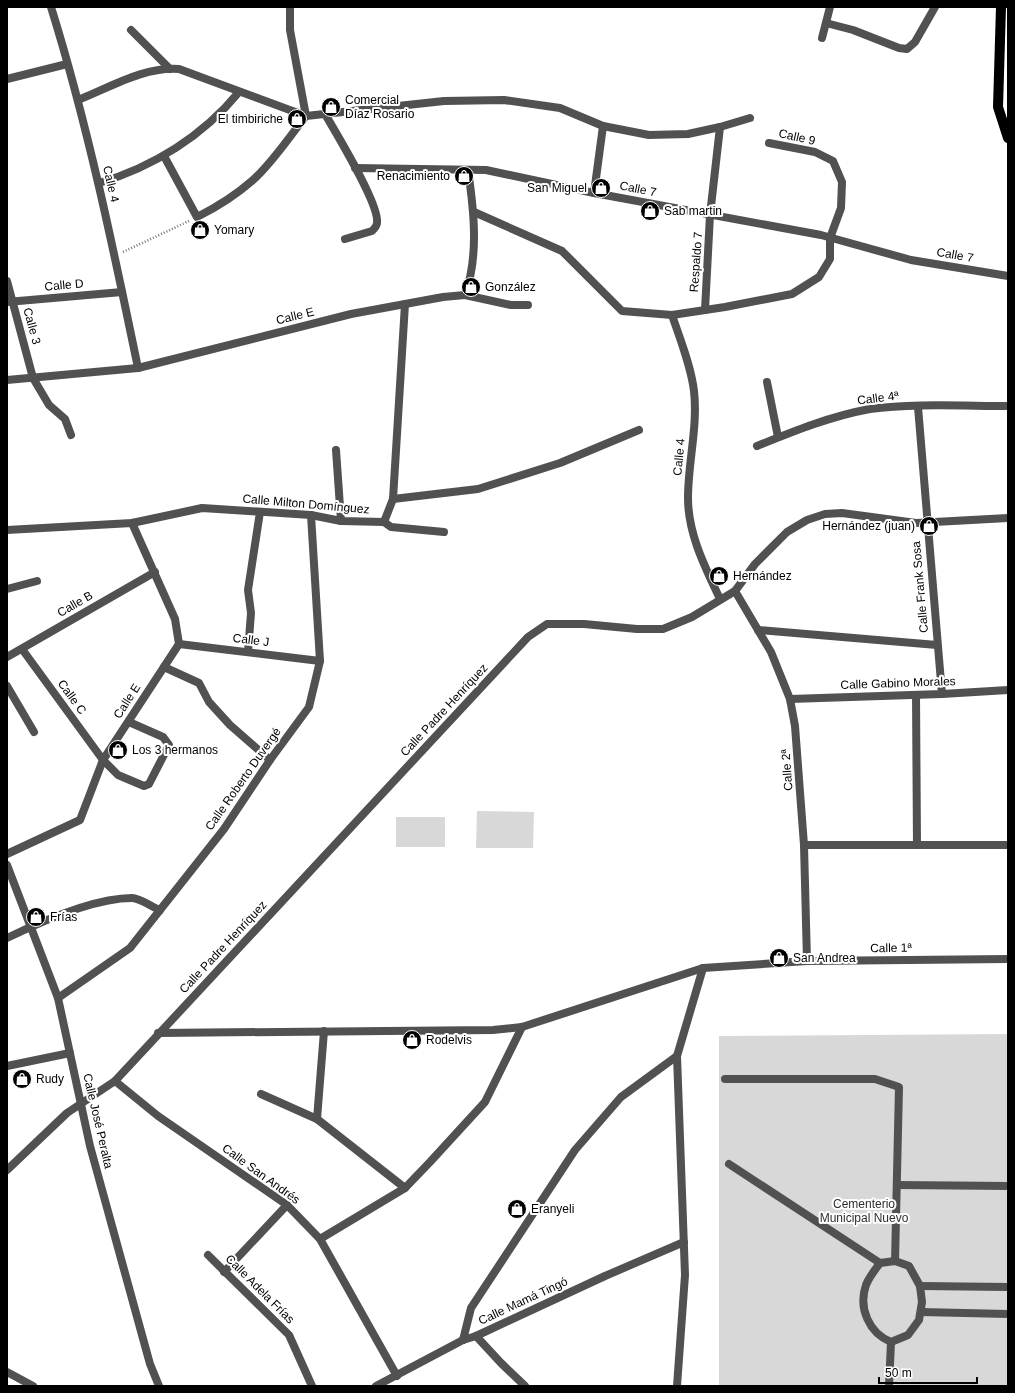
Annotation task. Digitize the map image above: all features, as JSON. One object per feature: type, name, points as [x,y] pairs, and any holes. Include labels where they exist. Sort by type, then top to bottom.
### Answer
[{"type":"main road","points":[[1001,7],[998,107],[1008,138]]},
{"type":"street","name":"Calle 4","points":[[51,7],[78,100],[99,183],[138,368]]},
{"type":"street","points":[[290,7],[290,30],[306,116]]},
{"type":"street","points":[[822,38],[830,7]]},
{"type":"street","points":[[826,23],[853,30],[899,48],[907,49],[915,42],[935,7]]},
{"type":"street","points":[[131,30],[170,69]]},
{"type":"street","points":[[7,79],[67,64]]},
{"type":"street","points":[[78,100],[149,72],[170,69],[179,70],[306,116],[444,101],[504,100],[560,108],[603,126],[649,135],[688,134],[720,127],[750,118]]},
{"type":"street","points":[[99,183],[164,156],[207,126],[223,111],[239,92]]},
{"type":"street","points":[[325,114],[355,168],[376,212],[377,224],[372,231],[345,238]]},
{"type":"street","points":[[164,156],[197,217],[222,204],[254,179],[306,116]]},
{"type":"street","points":[[594,193],[603,126]]},
{"type":"street","name":"Respaldo 7","points":[[704,310],[710,215],[720,127]]},
{"type":"street","name":"Calle 9","points":[[770,143],[814,152],[833,161],[842,182],[841,208],[830,238]]},
{"type":"street","name":"Calle 7","points":[[355,168],[486,170],[594,193],[821,235],[911,260],[1008,276]]},
{"type":"street","points":[[468,170],[474,212],[470,281],[465,295],[511,306],[528,305]]},
{"type":"street","points":[[474,212],[562,251],[622,311],[672,315],[792,294],[819,277],[830,259],[830,238]]},
{"type":"street","name":"Calle 3","points":[[7,281],[10,302],[33,378],[50,405],[65,419],[71,436]]},
{"type":"street","name":"Calle D","points":[[10,302],[122,292]]},
{"type":"street","name":"Calle E","points":[[7,380],[138,368],[351,314],[465,295]]},
{"type":"street","name":"Calle Milton Domínguez","points":[[7,530],[132,523],[202,508],[311,515],[341,521],[384,522],[393,499],[405,304]]},
{"type":"street","name":"Calle 4","points":[[672,315],[694,391],[694,432],[688,498],[690,517],[696,546],[720,599]]},
{"type":"street","points":[[767,382],[778,437]]},
{"type":"street","name":"Calle 4ª","points":[[757,446],[819,421],[871,409],[1008,406]]},
{"type":"street","name":"Calle Frank Sosa","points":[[918,407],[942,694]]},
{"type":"street","points":[[393,499],[478,489],[560,463],[639,430]]},
{"type":"street","points":[[336,450],[341,521]]},
{"type":"street","points":[[248,652],[251,613],[248,590],[260,512]]},
{"type":"street","name":"Calle Padre Henríquez","points":[[7,1170],[67,1113],[82,1105],[115,1081],[158,1033],[528,638],[547,624],[584,624],[636,629],[663,629],[692,618],[735,590],[755,564],[787,532],[807,520],[825,514],[842,513],[916,523],[1008,518]]},
{"type":"street","name":"Calle Roberto Duvergé","points":[[58,998],[130,948],[224,829],[270,760],[309,707],[320,661],[311,515]]},
{"type":"street","points":[[384,522],[391,527],[444,532]]},
{"type":"street","points":[[132,523],[175,619],[179,644]]},
{"type":"street","name":"Calle B","points":[[7,657],[155,572]]},
{"type":"street","points":[[7,589],[37,581]]},
{"type":"street","name":"Calle 2ª","points":[[735,590],[771,652],[790,699],[795,726],[804,845],[807,962]]},
{"type":"street","points":[[758,630],[937,645]]},
{"type":"street","name":"Calle E","points":[[7,854],[80,820],[104,760],[179,644]]},
{"type":"street","name":"Calle J","points":[[179,644],[320,661]]},
{"type":"street","name":"Calle C","points":[[22,649],[104,760]]},
{"type":"street","points":[[164,667],[199,683],[209,702],[230,726],[270,760]]},
{"type":"street","points":[[7,686],[34,732]]},
{"type":"street","name":"Calle Gabino Morales","points":[[790,699],[942,694],[1008,690]]},
{"type":"street","points":[[916,695],[916,845]]},
{"type":"street","points":[[104,760],[118,775],[138,785],[144,786],[149,784],[169,745],[163,737],[128,722]]},
{"type":"street","points":[[804,845],[1008,845]]},
{"type":"street","name":"Calle José Peralta","points":[[7,865],[58,998],[92,1154],[150,1364],[159,1386]]},
{"type":"street","points":[[7,938],[30,927],[99,903],[134,898],[160,910]]},
{"type":"street","name":"Calle 1ª","points":[[158,1033],[494,1030],[522,1027],[703,968],[807,962],[1008,959]]},
{"type":"street","points":[[677,1386],[685,1275],[677,1056],[703,968]]},
{"type":"street","points":[[320,1239],[405,1188],[485,1102],[522,1027]]},
{"type":"street","points":[[316,1119],[324,1031]]},
{"type":"street","points":[[7,1066],[70,1053]]},
{"type":"street","points":[[463,1340],[471,1308],[575,1150],[621,1097],[677,1056]]},
{"type":"street","points":[[725,1079],[875,1079],[899,1087],[895,1261]]},
{"type":"street","name":"Calle San Andrés","points":[[115,1081],[158,1116],[287,1205],[320,1239],[396,1376]]},
{"type":"street","points":[[261,1094],[316,1119],[405,1188]]},
{"type":"street","points":[[729,1164],[880,1263],[895,1261],[909,1266],[920,1286],[922,1302],[921,1312],[919,1320],[908,1335],[891,1342],[881,1338],[870,1325],[863,1304],[866,1286],[880,1263]]},
{"type":"street","points":[[897,1185],[1008,1186]]},
{"type":"street","points":[[224,1272],[287,1205]]},
{"type":"street","name":"Calle Mamá Tingó","points":[[376,1386],[463,1340],[476,1336],[605,1276],[684,1242]]},
{"type":"street","name":"Calle Adela Frías","points":[[208,1255],[289,1335],[312,1386]]},
{"type":"street","points":[[920,1286],[1008,1287]]},
{"type":"street","points":[[921,1312],[1008,1314]]},
{"type":"street","points":[[476,1336],[501,1364],[525,1386]]},
{"type":"street","points":[[889,1386],[891,1342]]},
{"type":"street","points":[[7,1372],[33,1386]]},
{"type":"path","points":[[115,256],[197,217]]},
{"type":"green space","points":[[477,811],[534,812],[533,848],[476,848]]},
{"type":"green space","points":[[396,817],[445,817],[445,847],[396,847]]},
{"type":"green space","name":"Cementerio Municipal Nuevo","points":[[1008,1034],[1008,1386],[719,1386],[719,1036]]},
{"type":"place","name":"Comercial Díaz Rosario","points":[[331,107]]},
{"type":"place","name":"El timbiriche","points":[[297,119]]},
{"type":"place","name":"Renacimiento","points":[[464,176]]},
{"type":"place","name":"San Miguel","points":[[601,188]]},
{"type":"place","name":"Sab martin","points":[[650,211]]},
{"type":"place","name":"Yomary","points":[[200,230]]},
{"type":"place","name":"González","points":[[471,287]]},
{"type":"place","name":"Hernández (juan)","points":[[929,526]]},
{"type":"place","name":"Hernández","points":[[719,576]]},
{"type":"place","name":"Los 3 hermanos","points":[[118,750]]},
{"type":"place","name":"Frías","points":[[36,917]]},
{"type":"place","name":"San Andrea","points":[[779,958]]},
{"type":"place","name":"Rodelvis","points":[[412,1040]]},
{"type":"place","name":"Rudy","points":[[22,1079]]},
{"type":"place","name":"Eranyeli","points":[[517,1209]]}]
